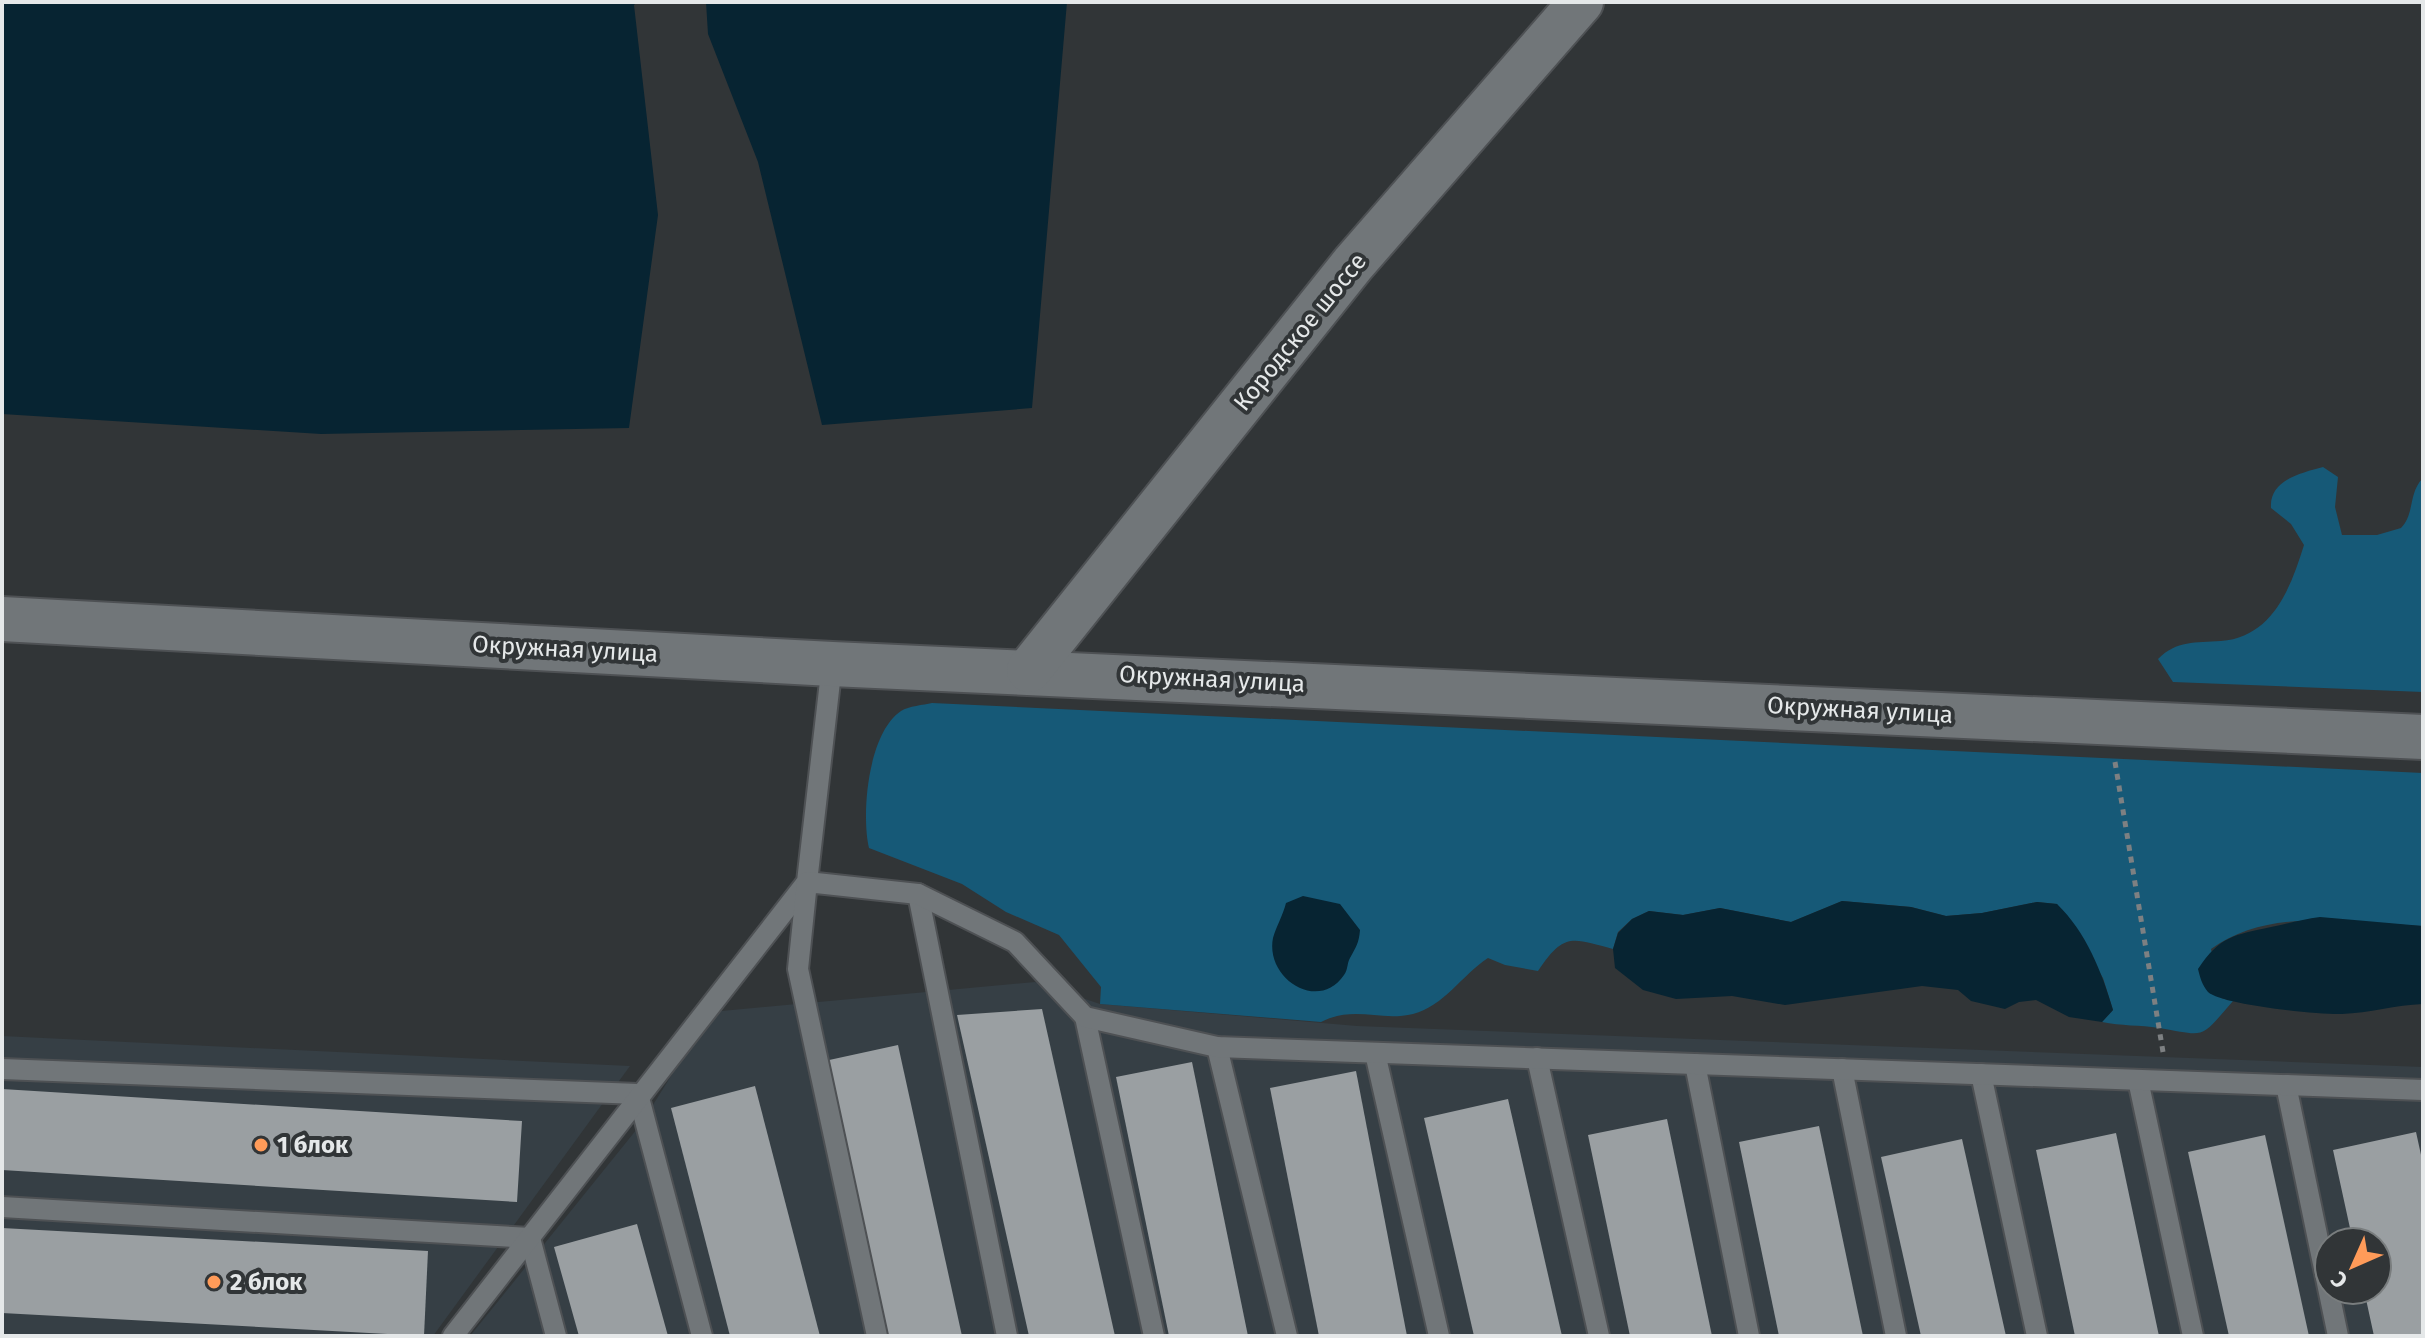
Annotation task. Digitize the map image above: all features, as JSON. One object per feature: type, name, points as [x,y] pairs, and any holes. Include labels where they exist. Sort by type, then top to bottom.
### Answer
[{"type":"main road","name":"Кородское шоссе","points":[[1029,670],[1353,264],[1581,2]]},
{"type":"main road","name":"Окружная улица","points":[[2,619],[832,664],[1029,670],[2423,737]]},
{"type":"lane","points":[[832,664],[798,969],[877,1336]]},
{"type":"lane","points":[[807,882],[918,894],[1015,942],[1085,1017],[1154,1336]]},
{"type":"lane","points":[[453,1336],[638,1094],[807,882]]},
{"type":"lane","points":[[918,894],[1007,1336]]},
{"type":"lane","points":[[1085,1017],[1217,1047],[2423,1090]]},
{"type":"lane","points":[[1217,1047],[1287,1336]]},
{"type":"lane","points":[[1375,1053],[1439,1336]]},
{"type":"lane","points":[[1537,1058],[1599,1336]]},
{"type":"lane","points":[[1695,1064],[1749,1336]]},
{"type":"lane","points":[[2,1069],[638,1094]]},
{"type":"lane","points":[[1842,1069],[1896,1336]]},
{"type":"lane","points":[[1981,1074],[2037,1336]]},
{"type":"lane","points":[[2138,1080],[2193,1336]]},
{"type":"lane","points":[[2286,1085],[2338,1336]]},
{"type":"lane","points":[[638,1094],[702,1336]]},
{"type":"lane","points":[[2,1207],[530,1238]]},
{"type":"lane","points":[[530,1238],[556,1336]]},
{"type":"path","points":[[2108,722],[2168,1081]]},
{"type":"shaded area","points":[[2,2],[637,2],[634,5],[658,215],[629,428],[321,434],[2,414]]},
{"type":"shaded area","points":[[706,2],[1067,2],[1032,408],[822,425],[758,162],[708,34]]},
{"type":"shaded area","points":[[2323,467],[2338,477],[2335,507],[2342,535],[2377,535],[2401,528],[2408,516],[2415,490],[2423,478],[2423,692],[2173,682],[2158,659],[2165,653],[2187,644],[2239,637],[2267,620],[2277,607],[2293,577],[2304,545],[2291,524],[2271,508],[2272,498],[2288,479]]},
{"type":"shaded area","points":[[932,703],[2423,773],[2423,926],[2314,920],[2260,927],[2234,936],[2211,949],[2221,998],[2233,1001],[2207,1029],[2195,1033],[2102,1022],[2113,1010],[2103,978],[2057,904],[2037,902],[1982,913],[1946,916],[1911,907],[1842,901],[1791,922],[1720,908],[1683,915],[1649,911],[1632,919],[1618,932],[1613,949],[1570,941],[1555,950],[1538,971],[1505,965],[1488,958],[1434,1004],[1401,1016],[1356,1014],[1321,1022],[1100,1004],[1101,987],[1059,935],[1006,912],[962,884],[869,848],[867,796],[874,755],[881,737],[901,711]]},
{"type":"shaded area","points":[[1303,896],[1340,904],[1360,930],[1345,973],[1333,986],[1321,991],[1308,991],[1296,986],[1277,966],[1273,953],[1273,938],[1286,903]]},
{"type":"shaded area","points":[[1842,901],[1911,907],[1946,916],[1982,913],[2037,902],[2057,904],[2092,953],[2113,1010],[2102,1022],[2069,1017],[2036,1000],[2019,1002],[2005,1009],[1971,1001],[1958,990],[1922,986],[1785,1005],[1732,996],[1676,999],[1643,990],[1615,968],[1613,949],[1618,933],[1632,919],[1649,911],[1683,915],[1720,908],[1791,922]]},
{"type":"shaded area","points":[[2320,917],[2423,926],[2423,1004],[2352,1013],[2314,1013],[2232,1001],[2217,997],[2204,987],[2198,969],[2221,943],[2247,932]]},
{"type":"shaded area","points":[[1035,982],[1100,1004],[1357,1026],[2423,1067],[2423,1336],[470,1336],[641,1124],[711,1012]]},
{"type":"shaded area","points":[[2,1036],[630,1066],[433,1336],[2,1336]]},
{"type":"building","points":[[1042,1009],[1115,1336],[1029,1336],[957,1015]]},
{"type":"building","points":[[898,1045],[962,1336],[880,1336],[820,1062]]},
{"type":"building","points":[[1192,1062],[1248,1336],[1169,1336],[1116,1077]]},
{"type":"building","points":[[1356,1071],[1407,1336],[1319,1336],[1270,1088]]},
{"type":"building","points":[[755,1086],[820,1336],[730,1336],[671,1108]]},
{"type":"building","name":"1 блок","points":[[2,1089],[522,1121],[517,1202],[2,1170]]},
{"type":"building","points":[[1508,1099],[1562,1336],[1474,1336],[1424,1118]]},
{"type":"building","points":[[1667,1119],[1712,1336],[1630,1336],[1588,1135]]},
{"type":"building","points":[[1819,1126],[1863,1336],[1779,1336],[1739,1142]]},
{"type":"building","points":[[2416,1132],[2423,1164],[2423,1336],[2374,1336],[2367,1306],[2393,1306],[2393,1226],[2350,1226],[2333,1150]]},
{"type":"building","points":[[2116,1133],[2159,1336],[2075,1336],[2036,1150]]},
{"type":"building","points":[[2265,1135],[2309,1336],[2229,1336],[2188,1152]]},
{"type":"building","points":[[1962,1139],[2006,1336],[1921,1336],[1881,1157]]},
{"type":"building","points":[[637,1224],[668,1336],[579,1336],[554,1247]]},
{"type":"building","name":"2 блок","points":[[2,1228],[428,1251],[424,1336],[2,1313]]},
{"type":"place","name":"1 блок","points":[[261,1145]]},
{"type":"place","name":"2 блок","points":[[214,1282]]}]
